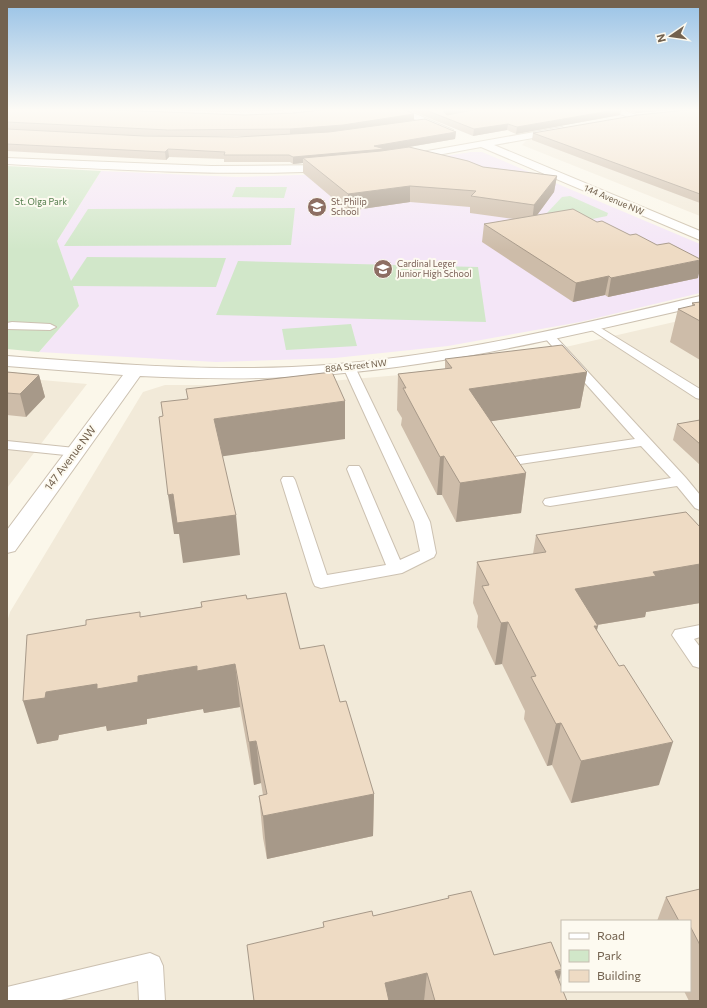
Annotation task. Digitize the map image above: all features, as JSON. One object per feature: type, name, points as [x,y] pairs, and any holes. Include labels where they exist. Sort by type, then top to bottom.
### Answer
[{"type":"street","points":[[395,159],[407,156]]},
{"type":"street","name":"144 Avenue NW","points":[[522,156],[700,236]]},
{"type":"street","points":[[7,161],[226,171],[281,171],[345,166]]},
{"type":"street","name":"88A Street NW","points":[[7,361],[134,372],[221,374],[349,367],[506,345],[700,301]]},
{"type":"street","name":"147 Avenue NW","points":[[7,546],[134,372]]},
{"type":"lane","points":[[7,326],[12,324],[50,327]]},
{"type":"lane","points":[[591,325],[700,395]]},
{"type":"lane","points":[[548,335],[646,441],[700,505]]},
{"type":"lane","points":[[288,480],[321,582],[396,569],[428,553],[422,522],[349,367]]},
{"type":"lane","points":[[520,460],[646,441]]},
{"type":"lane","points":[[7,445],[76,452]]},
{"type":"lane","points":[[354,470],[396,569]]},
{"type":"lane","points":[[550,502],[681,482]]},
{"type":"lane","points":[[700,631],[681,635],[700,661]]},
{"type":"lane","points":[[7,1000],[150,966],[152,1001]]},
{"type":"shaded area","name":"Cardinal Leger Junior High School","points":[[445,156],[492,156],[700,244],[700,293],[580,322],[448,346],[335,358],[216,362],[39,352],[79,306],[57,241],[101,171],[237,177],[329,174]]},
{"type":"shaded area","points":[[550,156],[700,156],[700,216]]},
{"type":"shaded area","points":[[700,316],[700,1001],[7,1001],[7,622],[10,612],[143,392],[165,385],[285,385],[434,372],[570,346]]},
{"type":"shaded area","points":[[7,377],[87,384],[7,488]]},
{"type":"green space","name":"St. Olga Park","points":[[7,166],[101,171],[57,241],[71,281],[87,257],[226,258],[216,287],[73,286],[79,306],[39,352],[7,349]]},
{"type":"green space","points":[[236,187],[287,187],[284,198],[232,197]]},
{"type":"green space","points":[[570,196],[608,213],[607,216],[558,226],[546,214],[562,197]]},
{"type":"green space","points":[[295,208],[291,245],[64,246],[88,209]]},
{"type":"green space","points":[[238,261],[478,267],[486,322],[216,315]]},
{"type":"green space","points":[[351,324],[357,346],[286,350],[282,329]]},
{"type":"building","points":[[325,156],[447,156],[468,161],[483,167],[557,176],[534,205],[471,196],[476,191],[410,186],[348,194],[303,158]]},
{"type":"building","points":[[596,156],[700,156],[700,194]]},
{"type":"building","points":[[573,209],[597,222],[602,221],[630,235],[636,234],[657,245],[669,243],[700,260],[611,278],[609,276],[576,283],[484,224]]},
{"type":"building","points":[[700,302],[700,321],[678,309],[695,305],[692,303]]},
{"type":"building","points":[[562,345],[587,372],[469,389],[526,473],[460,483],[444,456],[440,457],[403,388],[406,388],[398,374],[452,368],[445,359]]},
{"type":"building","points":[[7,372],[39,375],[20,394],[7,393]]},
{"type":"building","points":[[332,372],[345,401],[214,419],[236,515],[177,523],[173,494],[168,495],[159,417],[163,416],[161,402],[188,399],[186,389]]},
{"type":"building","points":[[700,420],[700,444],[677,424]]},
{"type":"building","points":[[686,512],[700,527],[700,564],[653,572],[656,576],[575,589],[598,626],[594,626],[619,666],[624,665],[673,742],[581,761],[561,723],[556,724],[531,677],[536,676],[508,622],[501,623],[482,586],[489,585],[477,562],[546,552],[536,535]]},
{"type":"building","points":[[286,593],[300,649],[324,645],[340,702],[346,701],[374,794],[263,816],[259,796],[267,794],[256,741],[249,742],[235,664],[197,671],[197,666],[138,676],[138,682],[97,689],[97,684],[46,692],[45,698],[23,701],[27,635],[86,625],[86,620],[140,612],[140,617],[202,607],[201,602],[246,595],[247,599]]},
{"type":"building","points":[[700,889],[700,945],[691,928],[691,920],[678,920],[666,897]]},
{"type":"building","points":[[471,891],[494,955],[551,942],[561,967],[561,969],[555,971],[561,986],[561,992],[563,992],[567,1001],[435,1001],[427,973],[385,983],[389,1001],[254,1001],[247,945],[324,927],[323,922],[372,911],[373,916],[449,898],[448,896]]},
{"type":"place","name":"St. Philip School","points":[[317,207]]},
{"type":"place","name":"Cardinal Leger Junior High School","points":[[383,269]]}]
